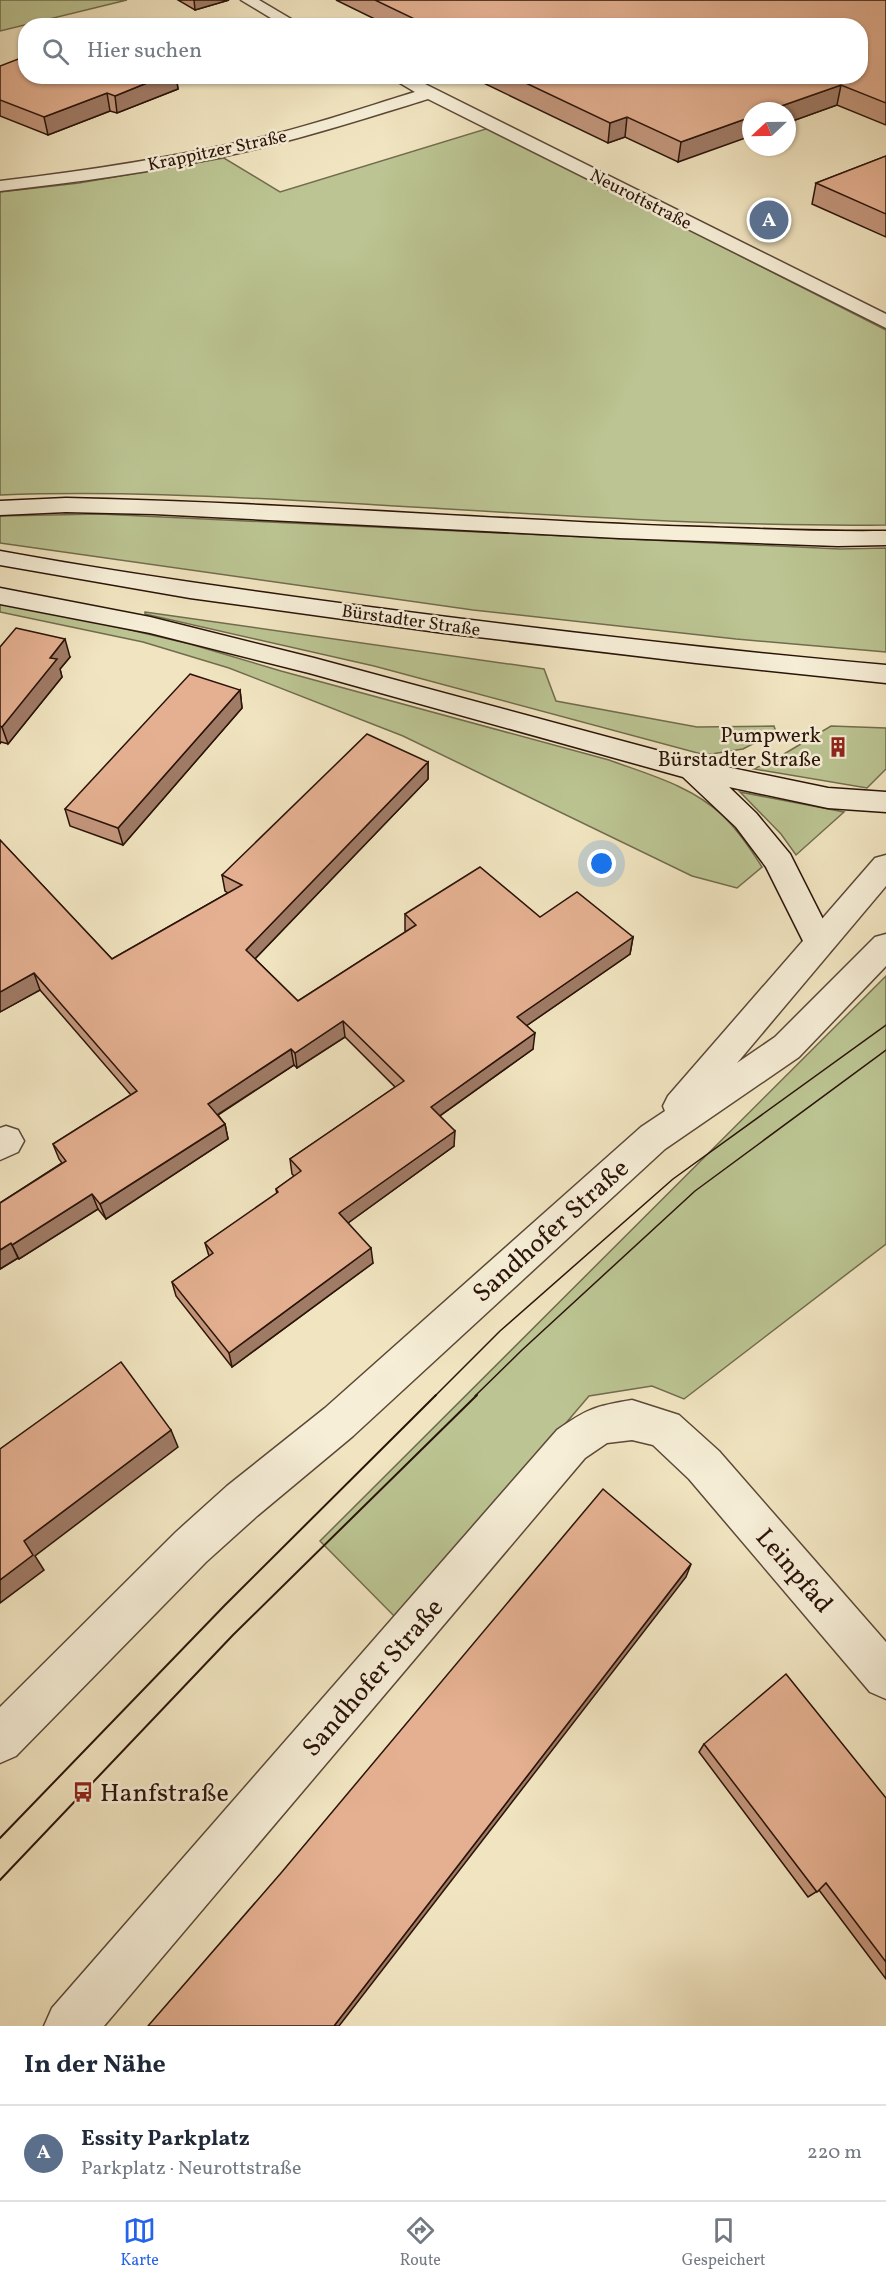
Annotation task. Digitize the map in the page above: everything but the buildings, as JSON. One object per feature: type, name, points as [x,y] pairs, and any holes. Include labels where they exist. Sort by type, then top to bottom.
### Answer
[{"type":"street","points":[[248,0],[281,18]]},
{"type":"street","name":"Neurottstraße","points":[[412,84],[886,322]]},
{"type":"street","name":"Krappitzer Straße","points":[[0,186],[72,178],[195,157],[264,141],[429,93]]},
{"type":"street","points":[[0,508],[66,505],[154,507],[619,531],[838,539],[886,538]]},
{"type":"street","name":"Bürstadter Straße","points":[[0,558],[84,574],[532,636],[738,661],[886,674]]},
{"type":"street","name":"Bürstadter Straße","points":[[0,571],[84,574]]},
{"type":"street","points":[[0,597],[150,626],[314,666],[693,770],[828,798],[886,802]]},
{"type":"street","points":[[693,770],[746,820],[779,862],[819,943]]},
{"type":"street","name":"Sandhofer Straße","points":[[0,1740],[190,1547],[242,1501],[339,1422],[653,1138],[886,866]]},
{"type":"street","name":"Sandhofer Straße","points":[[653,1138],[787,1047],[886,946]]},
{"type":"street","name":"Sandhofer Straße","points":[[70,2026],[571,1444],[599,1425],[632,1420],[665,1429],[704,1465]]},
{"type":"street","name":"Leinpfad","points":[[704,1465],[886,1676]]},
{"type":"green space","points":[[0,0],[127,0],[53,18],[18,18],[18,27],[0,31]]},
{"type":"green space","points":[[489,128],[886,330],[886,525],[746,524],[203,496],[0,495],[0,192],[79,183],[224,158],[280,192]]},
{"type":"green space","points":[[100,514],[840,549],[886,548],[886,652],[736,639],[473,610],[0,543],[0,516]]},
{"type":"green space","points":[[0,604],[67,615],[190,644],[609,760],[668,782],[710,805],[733,827],[762,867],[737,888],[692,876],[403,736],[229,668],[143,642],[0,612]]},
{"type":"green space","points":[[145,612],[544,669],[556,701],[697,727],[774,726],[776,732],[743,749],[705,755],[374,666],[145,614]]},
{"type":"green space","points":[[831,726],[886,728],[886,769],[867,788],[754,769],[784,754]]},
{"type":"green space","points":[[740,792],[844,812],[796,855],[781,834]]},
{"type":"green space","points":[[886,976],[886,1244],[684,1399],[652,1386],[589,1396],[398,1620],[320,1541]]},
{"type":"tram line","points":[[436,1395],[500,1331],[673,1179],[886,1025]]},
{"type":"tram line","points":[[475,1396],[695,1191],[886,1050]]},
{"type":"tram line","points":[[0,1838],[225,1605],[436,1395]]},
{"type":"tram line","points":[[0,1880],[233,1635],[477,1395]]},
{"type":"place","name":"Essity Parkplatz","points":[[769,220]]},
{"type":"place","name":"Pumpwerk Bürstadter Straße","points":[[838,747]]},
{"type":"place","name":"Hanfstraße","points":[[83,1792]]}]
